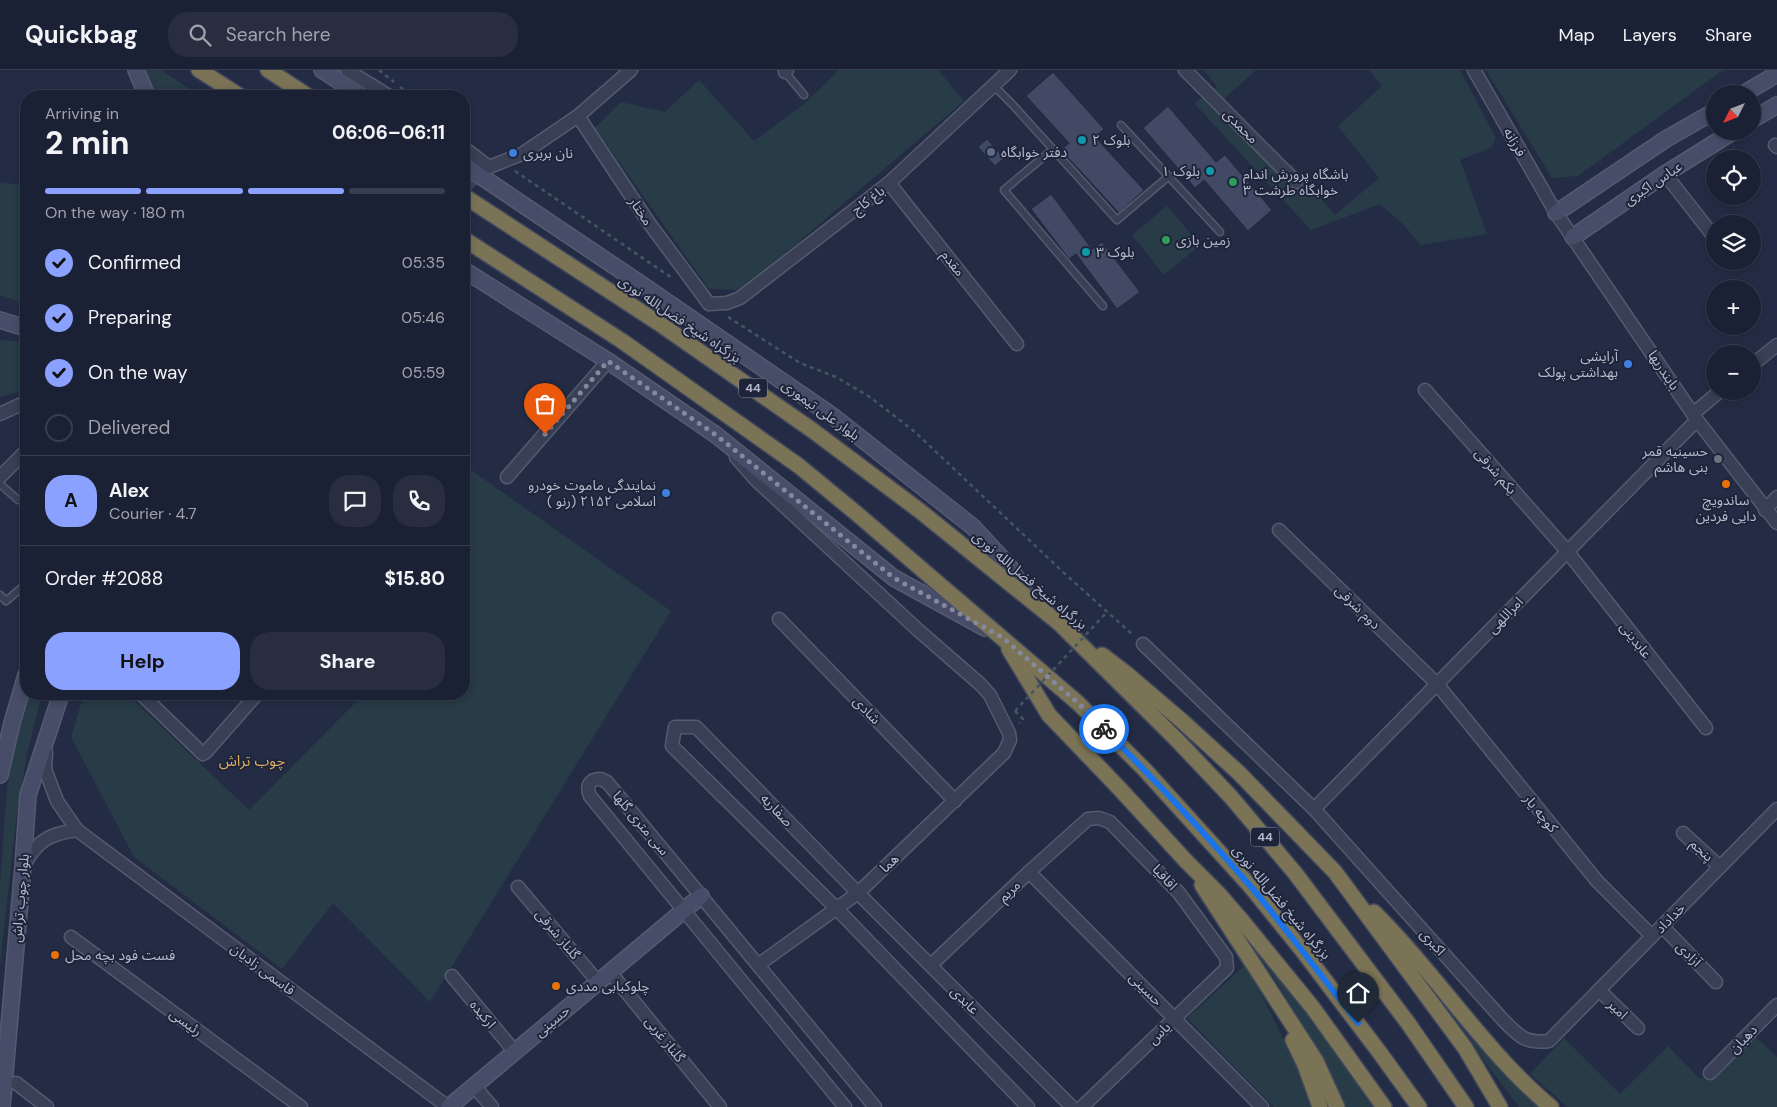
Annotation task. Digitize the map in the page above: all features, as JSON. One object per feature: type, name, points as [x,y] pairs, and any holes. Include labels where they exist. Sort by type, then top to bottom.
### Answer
[{"type":"highway","points":[[199,70],[231,90]]},
{"type":"highway","points":[[268,70],[299,90]]},
{"type":"highway","name":"بزرگراه شیخ فضل‌الله نوری","points":[[470,200],[663,326],[812,430],[920,511],[1060,624],[1207,771],[1289,865],[1408,1023],[1466,1107]]},
{"type":"highway","name":"بزرگراه شیخ فضل‌الله نوری","points":[[470,243],[622,341],[799,466],[1078,703],[1145,770],[1251,887],[1320,974],[1419,1107]]},
{"type":"highway","points":[[1060,624],[1127,674],[1239,773],[1398,935],[1515,1072],[1551,1107]]},
{"type":"highway","points":[[1002,637],[1050,715],[1186,861],[1224,899],[1313,1008],[1384,1107]]},
{"type":"highway","points":[[1186,861],[1316,1061],[1337,1107]]},
{"type":"highway","points":[[1335,872],[1465,1048],[1512,1107]]},
{"type":"highway","points":[[1268,989],[1305,1065],[1320,1107]]},
{"type":"highway","points":[[1465,1048],[1500,1107]]},
{"type":"street","points":[[136,70],[144,90]]},
{"type":"street","points":[[322,70],[353,90]]},
{"type":"street","points":[[347,70],[379,90]]},
{"type":"street","points":[[470,153],[487,168],[522,154],[578,116],[632,70]]},
{"type":"street","name":"باغ کاج","points":[[709,304],[727,303],[740,298],[889,184],[1010,70]]},
{"type":"street","name":"محمدی","points":[[1185,70],[1296,182]]},
{"type":"street","name":"فرزانه","points":[[1474,70],[1556,213]]},
{"type":"street","points":[[1758,85],[1777,74]]},
{"type":"street","points":[[1761,115],[1777,105]]},
{"type":"street","name":"مختار","points":[[578,116],[649,223],[709,304]]},
{"type":"street","name":"عباس اکبری","points":[[1556,213],[1706,116]]},
{"type":"street","name":"عباس اکبری","points":[[1573,237],[1720,140]]},
{"type":"street","name":"بلوار علی تیموری","points":[[470,169],[834,417],[973,527],[1008,566],[1029,598]]},
{"type":"street","points":[[1666,174],[1706,226]]},
{"type":"street","name":"مقدم","points":[[889,184],[1017,344]]},
{"type":"street","name":"بایندریها","points":[[1556,213],[1695,417],[1777,523]]},
{"type":"street","points":[[470,274],[608,361],[716,435],[894,578],[1002,637]]},
{"type":"street","points":[[0,320],[20,326]]},
{"type":"street","points":[[1761,357],[1777,344]]},
{"type":"street","points":[[508,477],[608,361]]},
{"type":"street","name":"یکم شرقی","points":[[1425,390],[1568,551]]},
{"type":"street","name":"امراللهی","points":[[1314,809],[1568,551],[1711,400]]},
{"type":"street","points":[[0,414],[20,405]]},
{"type":"street","name":"هما","points":[[716,435],[756,480],[918,630],[980,684],[990,695],[1007,727],[1010,740],[1004,753],[858,893],[758,965]]},
{"type":"street","points":[[0,477],[20,457]]},
{"type":"street","points":[[1766,510],[1777,497]]},
{"type":"street","name":"دوم شرقی","points":[[1279,530],[1437,684]]},
{"type":"street","name":"عابدینی","points":[[1568,551],[1706,728]]},
{"type":"street","name":"شادی","points":[[779,619],[955,800]]},
{"type":"street","name":"اکبری","points":[[1143,644],[1314,809],[1520,1037],[1534,1043],[1549,1041],[1563,1027]]},
{"type":"street","name":"کوچه یار","points":[[1437,684],[1597,881],[1652,936]]},
{"type":"street","points":[[0,775],[20,696]]},
{"type":"street","name":"بلوار چوب‌ تراش","points":[[2,1107],[24,866],[28,795],[59,700]]},
{"type":"street","points":[[147,700],[203,754],[252,700]]},
{"type":"street","name":"صفاریه","points":[[837,909],[672,746],[675,727],[696,727],[858,893]]},
{"type":"street","name":"قاسمی زادیان","points":[[47,739],[45,769],[57,802],[77,830],[448,1107]]},
{"type":"street","name":"سی متری گلها","points":[[845,1107],[590,796],[588,790],[589,784],[592,781],[601,779],[607,782],[876,1107]]},
{"type":"street","name":"خداداد","points":[[1563,1027],[1777,809]]},
{"type":"street","name":"اقاقیا","points":[[1088,819],[1099,818],[1110,822],[1179,893],[1226,957]]},
{"type":"street","name":"مریم","points":[[931,965],[1088,819]]},
{"type":"street","points":[[24,866],[32,850],[44,840],[58,833],[77,830]]},
{"type":"street","name":"پنجم","points":[[1683,833],[1720,867]]},
{"type":"street","name":"حسینی","points":[[1029,872],[1262,1107]]},
{"type":"street","name":"گلناز شرقی","points":[[518,886],[604,977]]},
{"type":"street","name":"عابدی","points":[[858,893],[1072,1107]]},
{"type":"street","name":"حسینی","points":[[448,1107],[701,896]]},
{"type":"street","name":"عابدی","points":[[837,909],[1028,1107]]},
{"type":"street","name":"آزادی","points":[[1662,926],[1716,982]]},
{"type":"street","name":"رئیسی","points":[[71,937],[301,1107]]},
{"type":"street","name":"یاس","points":[[1082,1107],[1227,968],[1226,957]]},
{"type":"street","name":"ارکیده","points":[[452,976],[515,1052]]},
{"type":"street","name":"گلناز غربی","points":[[604,977],[720,1107]]},
{"type":"street","name":"امیر","points":[[1599,990],[1638,1028]]},
{"type":"street","name":"دهبان","points":[[1710,1074],[1777,1005]]},
{"type":"street","points":[[16,1083],[47,1107]]},
{"type":"street","points":[[474,1086],[492,1107]]},
{"type":"lane","points":[[785,71],[804,95]]},
{"type":"lane","points":[[993,85],[1117,220],[1170,176]]},
{"type":"lane","points":[[1121,125],[1220,232]]},
{"type":"lane","points":[[1053,149],[1004,190],[1103,306]]},
{"type":"lane","points":[[0,484],[18,500]]},
{"type":"lane","points":[[0,595],[6,601],[20,589]]},
{"type":"path","points":[[503,162],[677,282]]},
{"type":"path","points":[[709,304],[800,363],[836,377],[870,397],[915,432],[1143,644]]},
{"type":"path","points":[[1015,711],[1107,612]]},
{"type":"shaded area","points":[[146,70],[161,70],[191,90],[153,90]]},
{"type":"shaded area","points":[[839,70],[938,70],[964,101],[742,290],[709,289],[595,128],[621,102],[665,112],[699,80],[754,141],[805,103]]},
{"type":"shaded area","points":[[1204,70],[1256,70],[1224,99],[1279,173],[1292,164],[1335,215],[1379,178],[1338,126],[1382,86],[1369,70],[1460,70],[1496,138],[1492,147],[1460,160],[1487,234],[1420,245],[1405,226],[1380,204],[1311,230],[1194,103],[1217,87]]},
{"type":"shaded area","points":[[1486,70],[1723,70],[1578,176],[1552,178]]},
{"type":"shaded area","points":[[0,182],[20,185],[20,302],[0,295]]},
{"type":"shaded area","name":"زمین بازی","points":[[1167,206],[1200,245],[1164,275],[1132,235]]},
{"type":"shaded area","points":[[0,340],[20,342],[20,390],[0,397]]},
{"type":"shaded area","points":[[470,469],[671,611],[430,1002],[333,903],[282,969],[134,857],[71,737],[82,700],[133,700],[249,810],[358,700],[470,700]]},
{"type":"shaded area","points":[[28,700],[40,700],[27,754],[17,812],[0,966],[0,886],[7,788],[13,752]]},
{"type":"shaded area","points":[[1220,900],[1257,944],[1379,1107],[1346,1107],[1308,1035],[1278,984]]},
{"type":"shaded area","points":[[1390,936],[1514,1083],[1540,1107],[1519,1107]]},
{"type":"shaded area","points":[[1245,965],[1294,1060],[1312,1107],[1274,1107],[1187,1018]]},
{"type":"shaded area","points":[[1754,1035],[1777,1057],[1777,1107],[1568,1107],[1530,1074],[1564,1038],[1620,1094],[1668,1046],[1699,1078],[1711,1079]]},
{"type":"building","name":"بلوک ۲","points":[[1053,72],[1104,129],[1095,137],[1144,190],[1119,213],[1061,150],[1069,143],[1026,96]]},
{"type":"building","name":"بلوک ۱","points":[[1168,106],[1216,162],[1225,155],[1272,210],[1248,231],[1204,180],[1195,188],[1143,128]]},
{"type":"building","name":"دفتر خوابگاه","points":[[987,139],[1004,158],[995,166],[978,147]]},
{"type":"building","name":"بلوک ۳","points":[[1051,194],[1092,249],[1102,242],[1140,292],[1117,309],[1076,254],[1069,259],[1031,209]]},
{"type":"tunnel","points":[[470,183],[485,170]]},
{"type":"way so far","points":[[545,434],[608,361],[716,435],[894,578],[1002,637],[1078,703],[1104,729]]},
{"type":"place","name":"بلوک ۲","points":[[1082,140]]},
{"type":"place","name":"دفتر خوابگاه","points":[[991,152]]},
{"type":"place","name":"نان بربری","points":[[513,153]]},
{"type":"place","name":"بلوک ۱","points":[[1210,171]]},
{"type":"place","name":"باشگاه پرورش اندام خوابگاه طرشت ۳","points":[[1233,182]]},
{"type":"place","name":"زمین بازی","points":[[1166,240]]},
{"type":"place","name":"بلوک ۳","points":[[1086,252]]},
{"type":"place","name":"آرایشی بهداشتی پولک","points":[[1628,364]]},
{"type":"place","name":"حسینیه قمر بنی هاشم","points":[[1718,459]]},
{"type":"place","name":"ساندویچ دایی فردین","points":[[1726,484]]},
{"type":"place","name":"نمایندگی ماموت خودرو ( رنو) اسلامی ۲۱۵۲","points":[[666,493]]},
{"type":"place","name":"فست فود بچه محل","points":[[55,955]]},
{"type":"place","name":"چلوکبابی مددی","points":[[556,986]]},
{"type":"district","name":"چوب تراش","points":[[252,761]]},
{"type":"route","points":[[1104,729],[1145,770],[1251,887],[1358,1023]]}]
